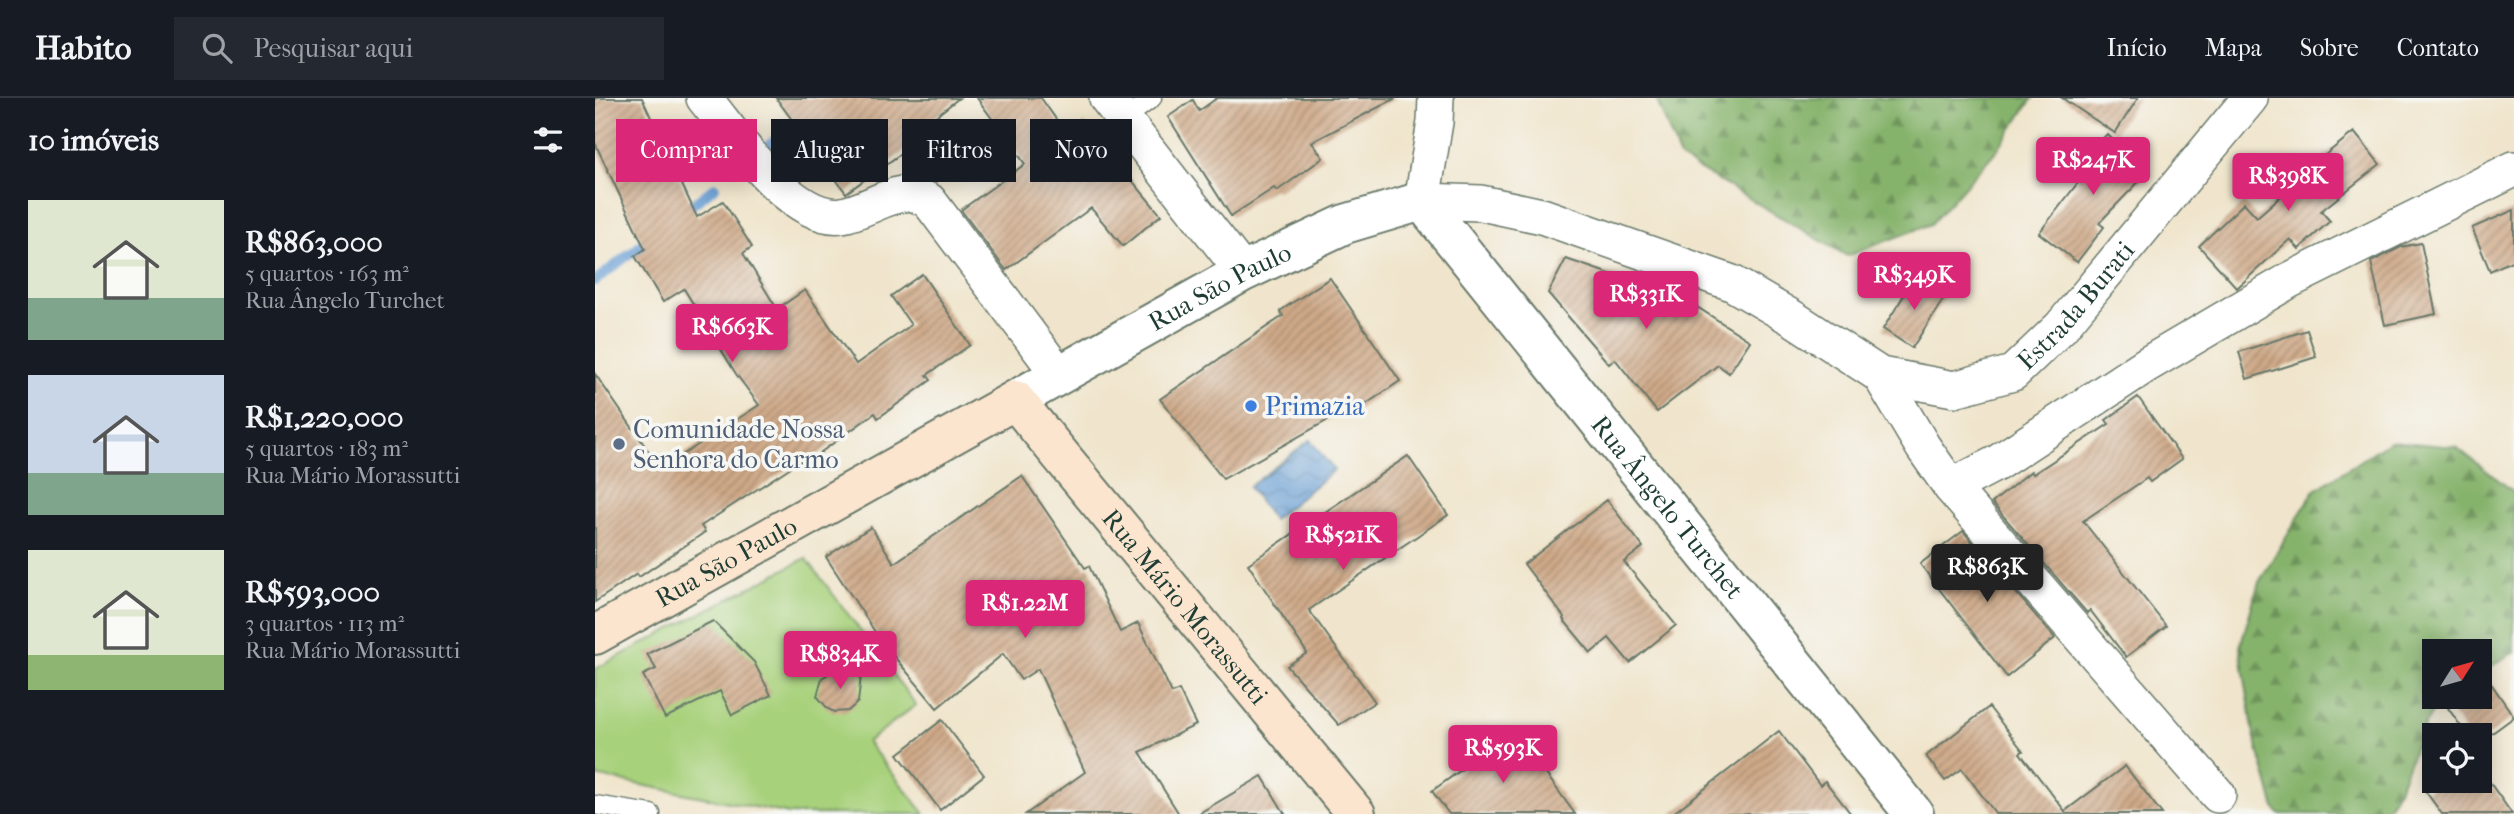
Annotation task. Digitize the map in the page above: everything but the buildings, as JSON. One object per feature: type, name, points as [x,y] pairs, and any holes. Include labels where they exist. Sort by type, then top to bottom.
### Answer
[{"type":"main road","name":"Rua São Paulo","points":[[595,635],[1015,400]]},
{"type":"main road","name":"Rua Mário Morassutti","points":[[1015,400],[1356,814]]},
{"type":"street","points":[[704,98],[775,185],[810,209],[841,216],[899,196],[914,194],[929,201],[1060,376]]},
{"type":"street","points":[[1422,201],[1435,122],[1436,98]]},
{"type":"street","name":"Estrada Burati","points":[[1880,375],[1954,389],[2013,373],[2061,327],[2250,98]]},
{"type":"street","points":[[1116,109],[1243,272]]},
{"type":"street","points":[[1951,487],[1997,463],[2145,365],[2290,280],[2514,169]]},
{"type":"street","name":"Rua São Paulo","points":[[1015,400],[1243,272],[1345,224],[1422,201],[1481,203],[1542,216],[1732,283],[1794,319],[1880,375]]},
{"type":"street","name":"Rua Ângelo Turchet","points":[[1422,201],[1914,814]]},
{"type":"street","points":[[1880,375],[1923,447],[1951,487],[2218,795]]},
{"type":"lane","points":[[1116,109],[1152,98]]},
{"type":"lane","points":[[595,805],[651,814]]},
{"type":"green space","points":[[1656,98],[2033,98],[1997,150],[1931,224],[1847,256],[1680,158]]},
{"type":"green space","points":[[2390,441],[2456,447],[2514,492],[2514,653],[2492,666],[2492,639],[2422,639],[2422,709],[2435,709],[2426,723],[2422,723],[2422,732],[2400,785],[2382,814],[2279,814],[2254,735],[2240,647],[2259,582],[2314,491]]},
{"type":"green space","points":[[806,558],[916,705],[867,742],[925,814],[790,814],[595,776],[595,669]]},
{"type":"water","points":[[1310,440],[1334,470],[1273,520],[1249,487]]},
{"type":"waterway","points":[[766,147],[806,117]]},
{"type":"waterway","points":[[683,212],[715,187]]},
{"type":"waterway","points":[[595,281],[654,235]]},
{"type":"place","name":"Primazia","points":[[1251,406]]},
{"type":"place","name":"Comunidade Nossa Senhora do Carmo","points":[[619,444]]}]
